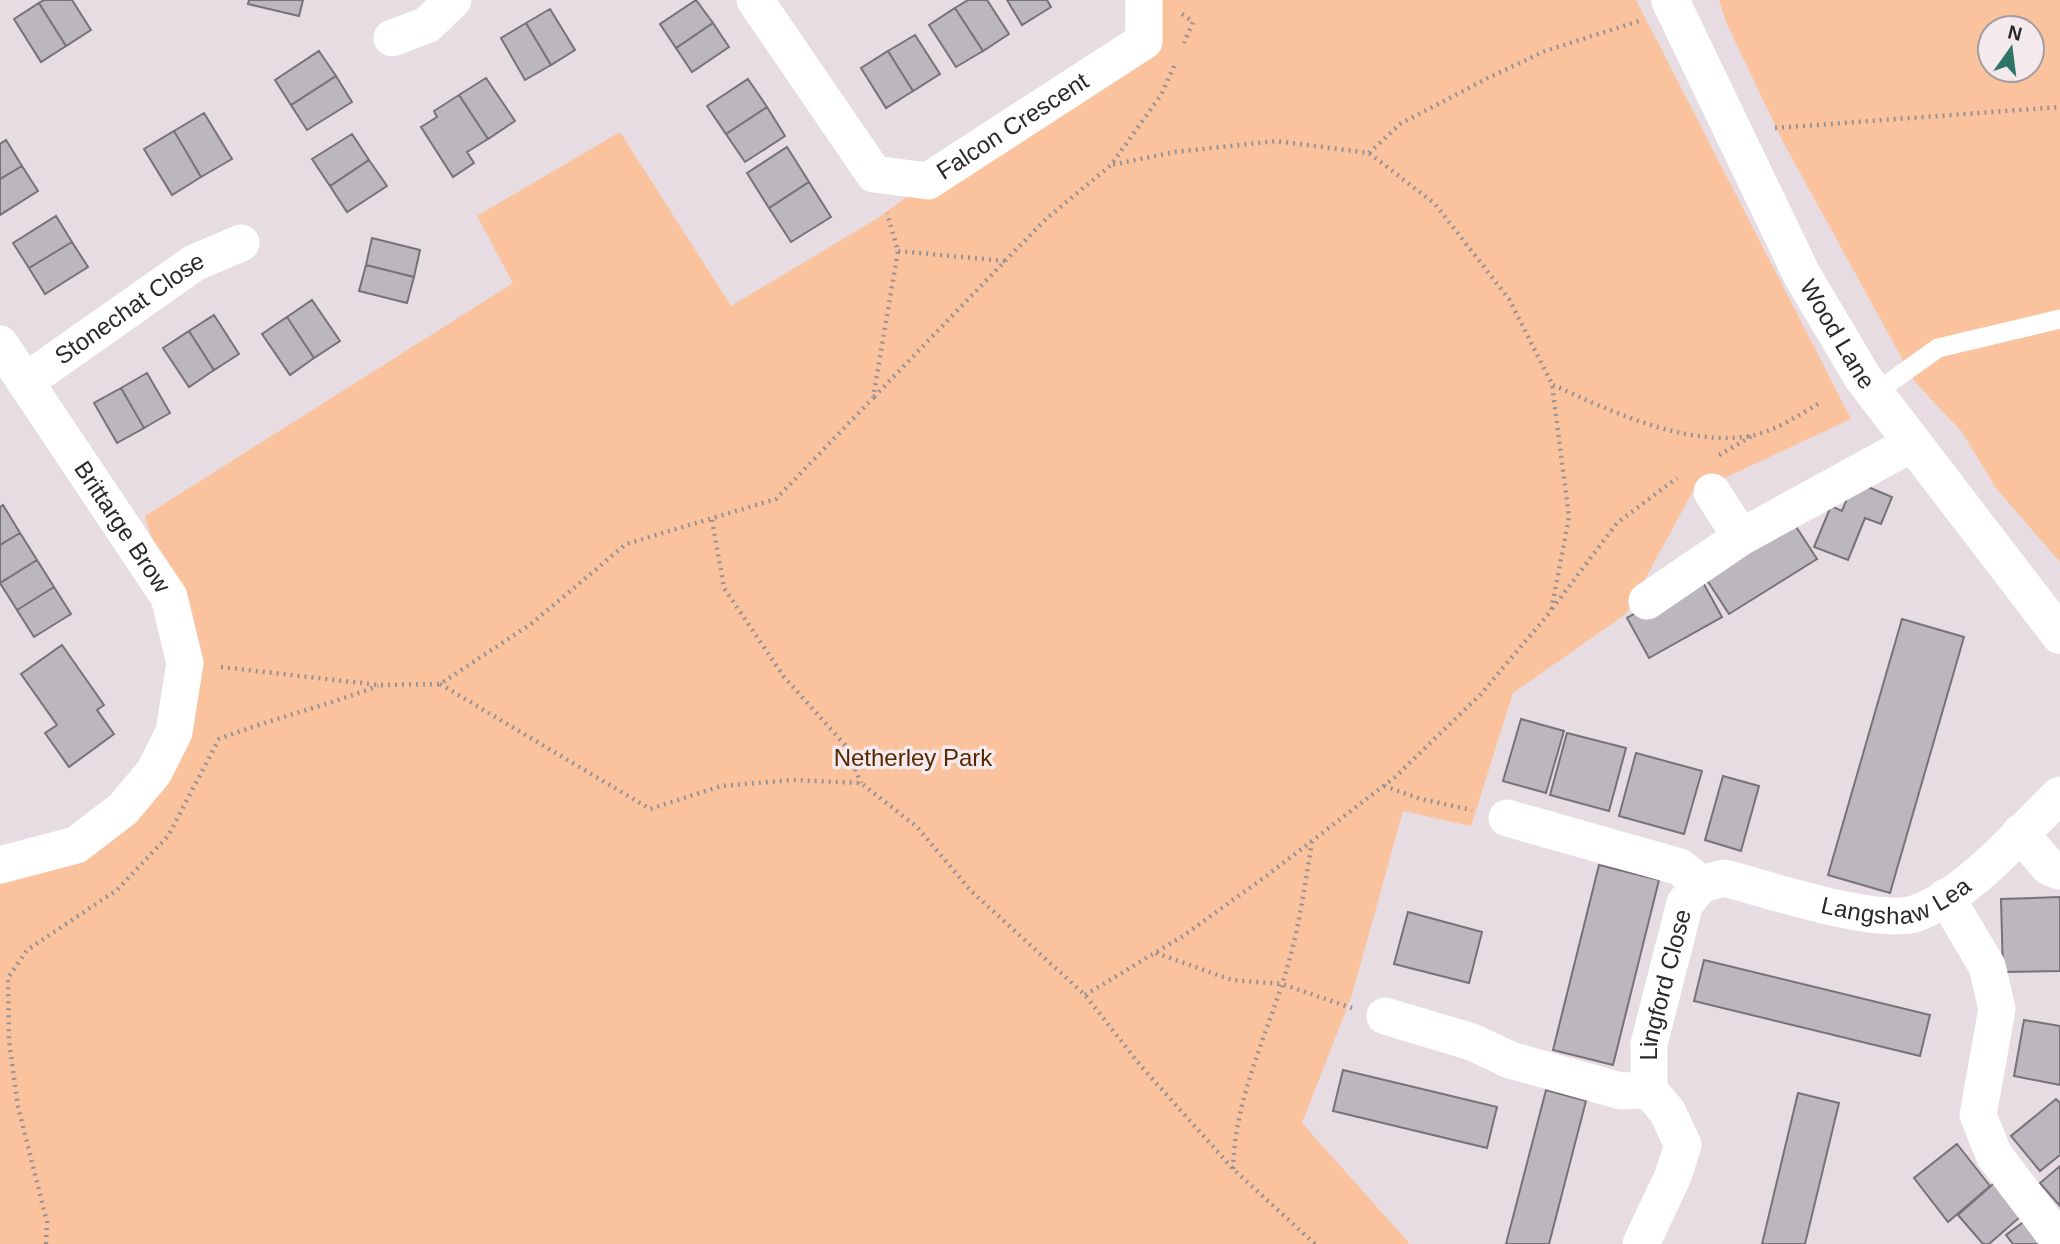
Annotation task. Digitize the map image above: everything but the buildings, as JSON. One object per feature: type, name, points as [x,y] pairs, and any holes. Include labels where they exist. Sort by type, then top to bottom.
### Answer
[{"type":"street","points":[[392,38],[427,25],[453,0]]},
{"type":"street","points":[[755,0],[874,174]]},
{"type":"street","name":"Falcon Crescent","points":[[874,174],[928,181],[1144,41],[1159,4]]},
{"type":"street","name":"Wood Lane","points":[[1655,10],[1739,145],[1802,275],[1863,378],[2060,635]]},
{"type":"street","name":"Stonechat Close","points":[[25,383],[194,263],[241,243]]},
{"type":"street","name":"Brittarge Brow","points":[[0,344],[169,597],[185,663],[174,732],[154,772],[123,809],[76,845],[0,865]]},
{"type":"street","points":[[1647,601],[1741,537],[1911,444]]},
{"type":"street","points":[[1701,475],[1741,537]]},
{"type":"street","name":"Langshaw Lea","points":[[1701,884],[1724,878],[1880,917],[1916,913],[1962,887],[2060,795]]},
{"type":"street","name":"Lingford Close","points":[[1507,818],[1681,867],[1701,884],[1685,902],[1649,1044],[1649,1090],[1667,1111],[1683,1145],[1673,1176],[1641,1244]]},
{"type":"street","points":[[2020,833],[2049,867],[2060,871]]},
{"type":"street","points":[[1945,897],[1987,966],[1997,1009],[1978,1115],[1994,1155],[2060,1242]]},
{"type":"street","name":"Lingford Close","points":[[1385,1016],[1472,1042],[1510,1060],[1621,1091],[1649,1090]]},
{"type":"lane","points":[[1875,393],[1938,348],[2060,319]]},
{"type":"path","points":[[1159,4],[1193,22],[1182,46]]},
{"type":"path","points":[[1369,153],[1399,124],[1488,78],[1545,51],[1655,10]]},
{"type":"path","points":[[440,684],[531,624],[626,544],[776,499],[1047,218],[1111,165],[1161,95],[1177,58]]},
{"type":"path","points":[[1739,145],[1770,129],[2060,107]]},
{"type":"path","points":[[1111,165],[1175,152],[1276,141],[1369,153],[1435,204],[1510,299],[1552,384],[1569,517],[1551,611]]},
{"type":"path","points":[[873,398],[898,251],[874,174]]},
{"type":"path","points":[[898,251],[1005,261]]},
{"type":"path","points":[[1552,384],[1629,419],[1701,436],[1755,435]]},
{"type":"path","points":[[1085,995],[1155,953],[1384,786],[1480,695],[1551,611],[1617,523],[1701,475],[1755,435],[1818,404]]},
{"type":"path","points":[[712,520],[724,587],[784,677],[846,746],[862,783],[917,827],[971,891],[1085,995],[1141,1066],[1233,1169],[1315,1244]]},
{"type":"path","points":[[185,663],[379,685],[440,684],[650,809],[721,786],[793,780],[862,783]]},
{"type":"path","points":[[46,1244],[47,1222],[18,1107],[9,1041],[8,978],[27,950],[117,890],[168,835],[219,740],[259,723],[319,709],[379,685]]},
{"type":"path","points":[[1384,786],[1421,799],[1507,818]]},
{"type":"path","points":[[1233,1169],[1238,1119],[1256,1052],[1282,984],[1300,924],[1312,841]]},
{"type":"path","points":[[1155,953],[1232,980],[1282,984],[1332,1002],[1385,1016]]},
{"type":"green space","name":"Netherley Park","points":[[1148,0],[1636,0],[1851,419],[1692,493],[1626,614],[1513,693],[1471,826],[1403,811],[1352,995],[1302,1123],[1410,1244],[0,1244],[0,865],[76,845],[174,732],[169,597],[145,516],[513,283],[477,216],[620,132],[731,306],[878,218],[928,181],[1143,42]]},
{"type":"green space","points":[[1719,0],[2060,0],[2060,562],[1996,488],[1962,432],[1915,382],[1782,140],[1726,22]]}]
